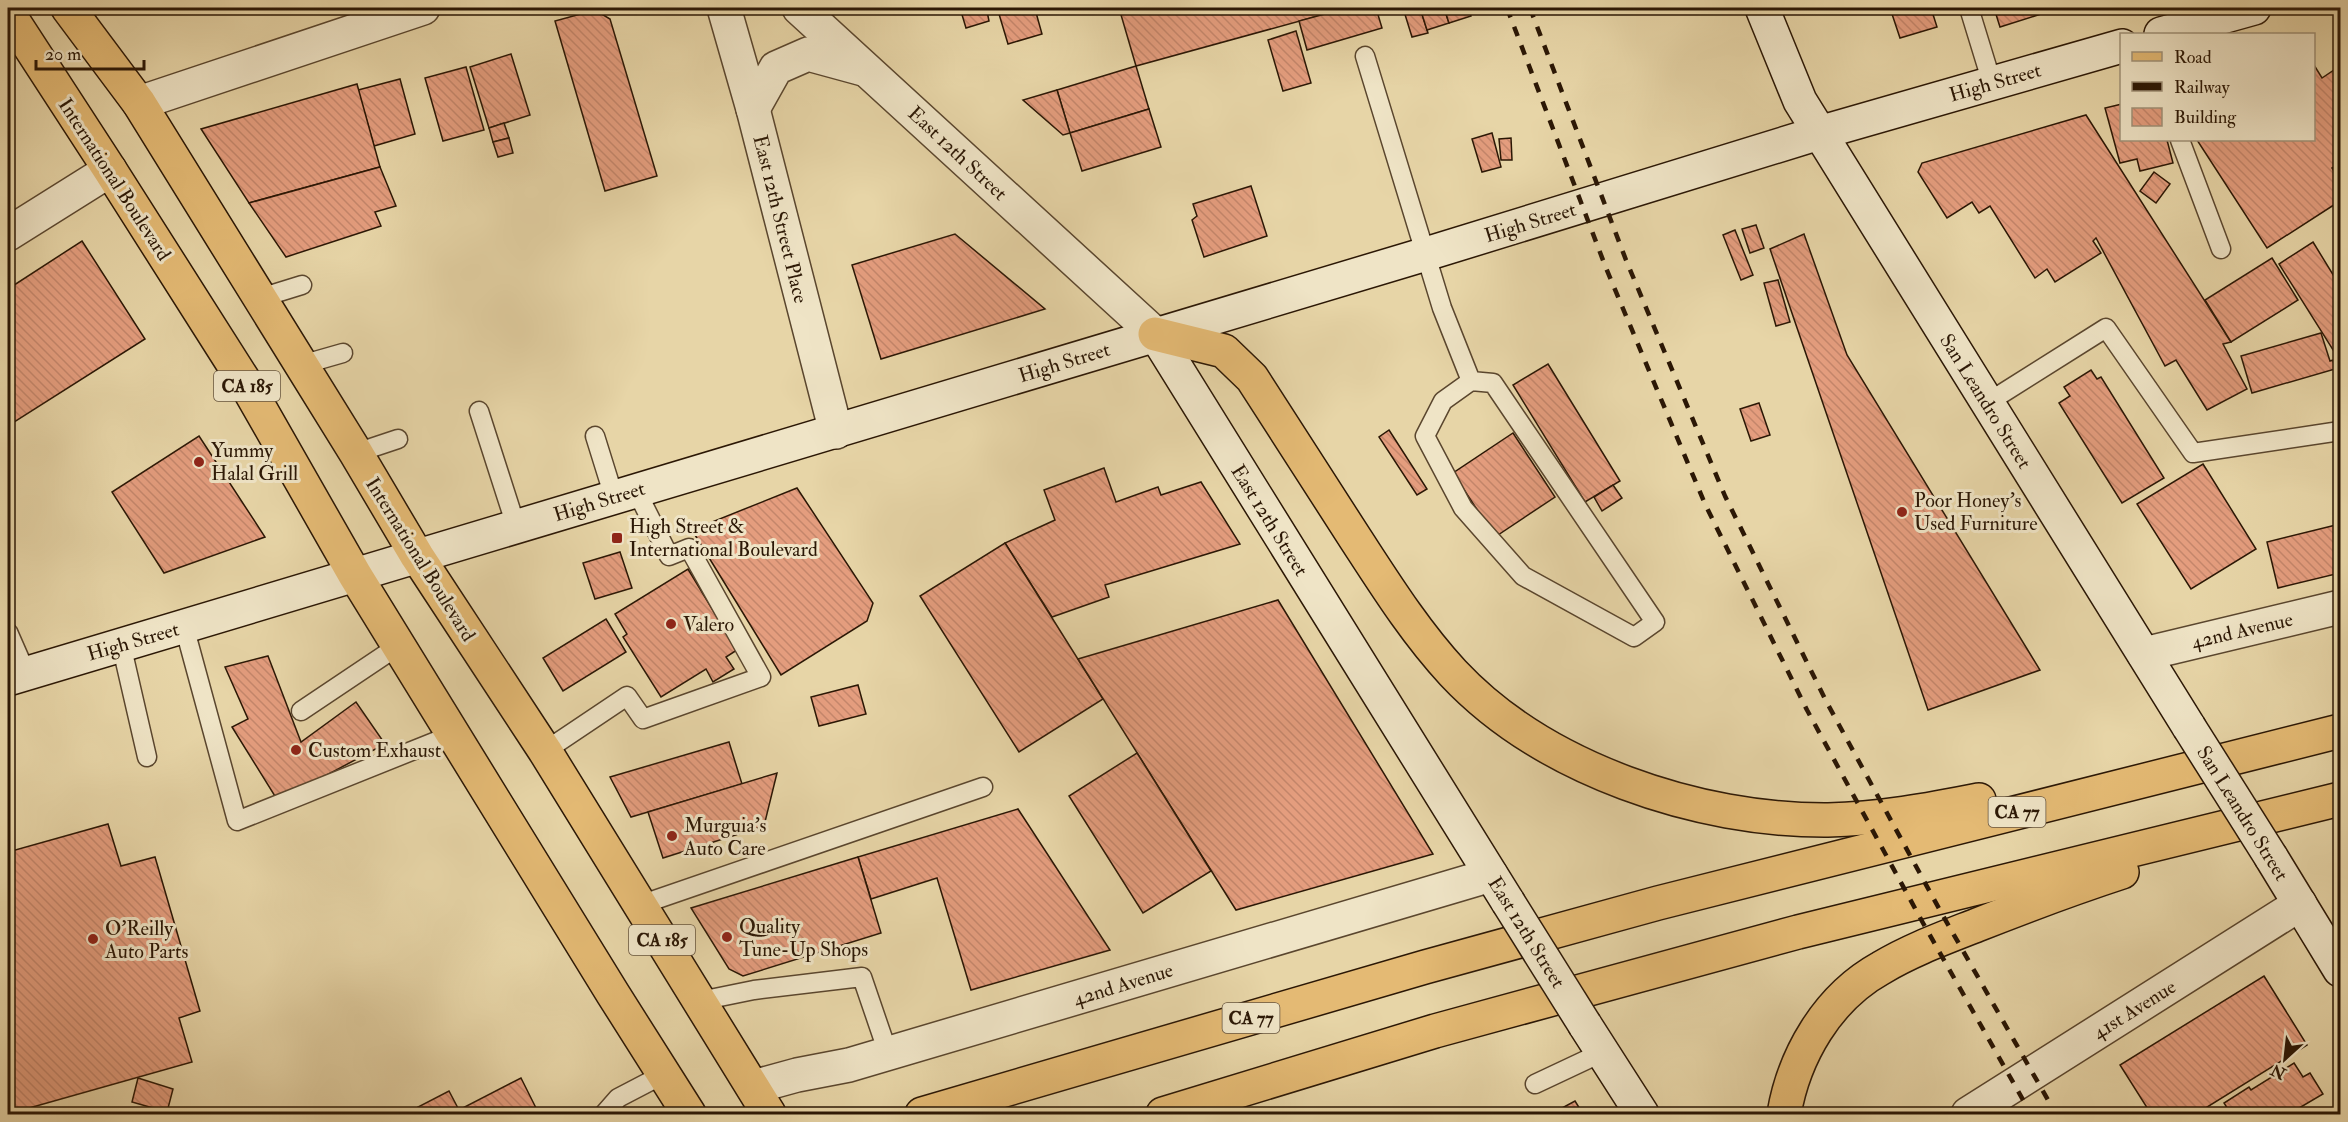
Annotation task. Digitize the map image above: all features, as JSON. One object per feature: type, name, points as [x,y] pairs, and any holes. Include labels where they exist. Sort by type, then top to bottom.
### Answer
[{"type":"main road","name":"International Boulevard","points":[[68,8],[139,102],[417,556],[545,751],[761,1101]]},
{"type":"main road","name":"International Boulevard","points":[[8,13],[246,384],[398,645],[690,1114]]},
{"type":"main road","points":[[1155,334],[1224,351],[1252,378],[1391,592],[1417,630],[1454,674],[1495,712],[1541,744],[1584,766],[1631,784],[1694,803],[1776,818],[1827,820],[1874,818],[1920,812],[2340,730]]},
{"type":"main road","name":"CA 77","points":[[922,1114],[1425,967],[1625,912],[2340,730]]},
{"type":"main road","points":[[1163,1114],[1435,1031],[1798,932],[2340,800]]},
{"type":"main road","points":[[1784,1114],[1788,1089],[1801,1055],[1822,1021],[1848,992],[1879,969],[1914,950],[2060,892],[2340,800]]},
{"type":"street","points":[[139,102],[423,8]]},
{"type":"street","name":"East 12th Street Place","points":[[724,8],[753,109],[836,432]]},
{"type":"street","name":"East 12th Street","points":[[799,8],[1155,334],[1642,1114]]},
{"type":"street","name":"San Leandro Street","points":[[1762,8],[1778,53],[1800,101],[1819,133],[2340,970]]},
{"type":"street","points":[[2164,33],[2254,8]]},
{"type":"street","name":"High Street","points":[[17,676],[836,432],[1819,133],[2120,46]]},
{"type":"street","points":[[753,109],[776,68],[808,54],[867,70]]},
{"type":"street","points":[[8,234],[110,170]]},
{"type":"street","name":"42nd Avenue","points":[[2144,654],[2340,607]]},
{"type":"street","name":"42nd Avenue","points":[[761,1101],[888,1053],[1491,874]]},
{"type":"street","name":"41st Avenue","points":[[1968,1114],[2300,904]]},
{"type":"lane","points":[[1969,8],[1992,83]]},
{"type":"lane","points":[[1365,56],[1442,308],[1471,381]]},
{"type":"lane","points":[[2180,141],[2221,249]]},
{"type":"lane","points":[[260,297],[302,285]]},
{"type":"lane","points":[[1988,403],[2106,328],[2193,453],[2340,431]]},
{"type":"lane","points":[[301,366],[343,354]]},
{"type":"lane","points":[[1471,381],[1493,383],[1655,622],[1634,637],[1522,576],[1463,508],[1425,436],[1443,401],[1471,381]]},
{"type":"lane","points":[[479,411],[516,526]]},
{"type":"lane","points":[[545,751],[627,696],[644,719],[761,676],[689,548],[669,556],[625,493],[595,436]]},
{"type":"lane","points":[[356,453],[398,439]]},
{"type":"lane","points":[[184,626],[237,821],[454,734]]},
{"type":"lane","points":[[8,632],[17,676]]},
{"type":"lane","points":[[121,644],[147,757]]},
{"type":"lane","points":[[301,711],[398,645]]},
{"type":"lane","points":[[640,905],[983,787]]},
{"type":"lane","points":[[700,1001],[754,990],[862,977],[888,1053]]},
{"type":"lane","points":[[1535,1084],[1594,1039]]},
{"type":"lane","points":[[604,1114],[618,1098],[664,1074]]},
{"type":"building","points":[[960,8],[997,8],[987,11],[989,21],[966,28]]},
{"type":"building","points":[[1010,8],[1023,8],[1024,12],[1035,9],[1042,34],[1008,44],[999,14],[1011,11]]},
{"type":"building","points":[[1119,8],[1347,8],[1136,66]]},
{"type":"building","points":[[1347,8],[1376,8],[1382,28],[1307,50],[1299,21]]},
{"type":"building","points":[[1403,8],[1420,8],[1428,33],[1412,37]]},
{"type":"building","points":[[1420,8],[1444,8],[1449,23],[1427,30]]},
{"type":"building","points":[[1444,8],[1469,8],[1471,16],[1449,23]]},
{"type":"building","points":[[1890,8],[1931,8],[1937,27],[1900,38]]},
{"type":"building","points":[[1994,8],[2039,8],[2041,14],[2000,27]]},
{"type":"building","points":[[595,10],[610,19],[657,176],[605,191],[555,21]]},
{"type":"building","points":[[1296,31],[1311,83],[1283,91],[1268,40]]},
{"type":"building","points":[[511,54],[530,115],[489,128],[470,67]]},
{"type":"building","points":[[1136,66],[1149,109],[1070,133],[1057,90]]},
{"type":"building","points":[[2340,66],[2340,163],[2332,168],[2340,181],[2340,201],[2267,248],[2198,141],[2315,141],[2315,67],[2322,78]]},
{"type":"building","points":[[466,67],[484,130],[443,141],[425,78]]},
{"type":"building","points":[[400,79],[415,134],[374,146],[358,90]]},
{"type":"building","points":[[357,84],[380,167],[249,203],[201,129]]},
{"type":"building","points":[[1057,90],[1070,133],[1063,135],[1023,100]]},
{"type":"building","points":[[2120,104],[2120,141],[2167,141],[2173,163],[2140,171],[2137,159],[2120,163],[2105,108]]},
{"type":"building","points":[[1149,109],[1161,147],[1082,171],[1070,133]]},
{"type":"building","points":[[2086,115],[2231,342],[2223,344],[2247,389],[2207,410],[2176,360],[2165,366],[2096,238],[2093,241],[2101,253],[2055,282],[2047,269],[2035,278],[1990,206],[1979,213],[1972,202],[1947,218],[1918,172],[1922,163]]},
{"type":"building","points":[[504,123],[509,138],[493,142],[489,128]]},
{"type":"building","points":[[1492,133],[1501,167],[1482,172],[1472,139]]},
{"type":"building","points":[[509,138],[513,153],[498,157],[493,142]]},
{"type":"building","points":[[1511,138],[1512,160],[1501,160],[1499,139]]},
{"type":"building","points":[[380,167],[396,206],[375,212],[381,226],[286,257],[249,203]]},
{"type":"building","points":[[2154,172],[2170,184],[2156,203],[2140,191]]},
{"type":"building","points":[[1251,186],[1267,236],[1204,257],[1192,220],[1197,216],[1193,204]]},
{"type":"building","points":[[1756,225],[1764,248],[1750,253],[1742,229]]},
{"type":"building","points":[[1735,230],[1753,275],[1741,280],[1723,235]]},
{"type":"building","points":[[955,234],[1045,309],[881,359],[852,265]]},
{"type":"building","name":"Poor Honey's Used Furniture","points":[[1804,234],[1847,355],[2040,670],[1928,710],[1770,249]]},
{"type":"building","points":[[82,241],[145,339],[8,426],[8,289]]},
{"type":"building","points":[[2313,242],[2340,286],[2340,361],[2279,264]]},
{"type":"building","points":[[2272,258],[2298,300],[2231,342],[2205,300]]},
{"type":"building","points":[[1778,280],[1790,322],[1776,326],[1764,283]]},
{"type":"building","points":[[2321,333],[2335,369],[2252,393],[2241,356]]},
{"type":"building","points":[[1548,364],[1620,481],[1585,502],[1513,385]]},
{"type":"building","points":[[2091,370],[2097,379],[2101,377],[2164,478],[2122,503],[2059,403],[2070,396],[2064,387]]},
{"type":"building","points":[[1759,403],[1770,435],[1751,441],[1740,409]]},
{"type":"building","points":[[1389,430],[1427,489],[1417,495],[1379,437]]},
{"type":"building","points":[[1513,433],[1555,497],[1495,537],[1453,473]]},
{"type":"building","points":[[199,436],[265,537],[164,573],[112,492]]},
{"type":"building","points":[[2203,464],[2256,549],[2191,589],[2137,504]]},
{"type":"building","points":[[1104,468],[1116,502],[1158,487],[1161,495],[1201,482],[1240,544],[1105,585],[1109,597],[1052,617],[1005,543],[1055,520],[1044,490]]},
{"type":"building","points":[[1613,485],[1622,498],[1602,511],[1594,497]]},
{"type":"building","points":[[797,488],[873,603],[867,621],[781,675],[692,530]]},
{"type":"building","points":[[2340,524],[2340,573],[2278,588],[2267,542]]},
{"type":"building","points":[[1005,543],[1103,699],[1019,752],[920,596]]},
{"type":"building","points":[[620,552],[632,588],[595,599],[583,563]]},
{"type":"building","name":"Valero","points":[[688,569],[737,650],[726,657],[734,669],[713,682],[706,669],[661,697],[623,637],[627,634],[615,614]]},
{"type":"building","points":[[1278,600],[1433,854],[1236,910],[1078,659]]},
{"type":"building","points":[[606,619],[626,652],[563,691],[543,658]]},
{"type":"building","points":[[268,656],[301,742],[356,702],[385,744],[278,801],[232,727],[248,719],[225,667]]},
{"type":"building","points":[[858,685],[866,714],[819,726],[811,697]]},
{"type":"building","points":[[729,742],[742,784],[631,817],[610,777]]},
{"type":"building","points":[[1137,753],[1211,871],[1143,913],[1069,796]]},
{"type":"building","points":[[777,773],[764,826],[663,858],[648,812]]},
{"type":"building","points":[[1018,809],[1110,950],[971,990],[937,878],[871,899],[858,857]]},
{"type":"building","name":"O'Reilly Auto Parts","points":[[108,824],[121,866],[155,857],[200,1011],[179,1018],[192,1062],[8,1114],[8,852]]},
{"type":"building","points":[[858,857],[881,933],[743,976],[729,969],[691,908]]},
{"type":"building","points":[[2264,976],[2307,1045],[2196,1114],[2151,1114],[2120,1065]]},
{"type":"building","points":[[2294,1063],[2303,1077],[2310,1073],[2323,1094],[2289,1114],[2231,1114],[2224,1103],[2249,1087],[2251,1090]]},
{"type":"building","points":[[138,1078],[173,1089],[167,1112],[132,1102]]},
{"type":"building","points":[[521,1078],[539,1114],[422,1114],[418,1107],[449,1091],[459,1110]]},
{"type":"building","points":[[1575,1101],[1583,1114],[1551,1114]]},
{"type":"railway","points":[[1507,8],[1606,268],[1705,504],[1807,710],[1923,923],[2031,1114]]},
{"type":"railway","points":[[1530,8],[1626,260],[1725,496],[1826,701],[1942,914],[2056,1114]]},
{"type":"place","name":"Yummy Halal Grill","points":[[199,462]]},
{"type":"place","name":"Poor Honey's Used Furniture","points":[[1902,512]]},
{"type":"place","name":"High Street & International Boulevard","points":[[617,538]]},
{"type":"place","name":"Valero","points":[[671,624]]},
{"type":"place","name":"Custom Exhaust","points":[[296,750]]},
{"type":"place","name":"Murguia's Auto Care","points":[[672,836]]},
{"type":"place","name":"Quality Tune-Up Shops","points":[[727,937]]},
{"type":"place","name":"O'Reilly Auto Parts","points":[[93,939]]}]
